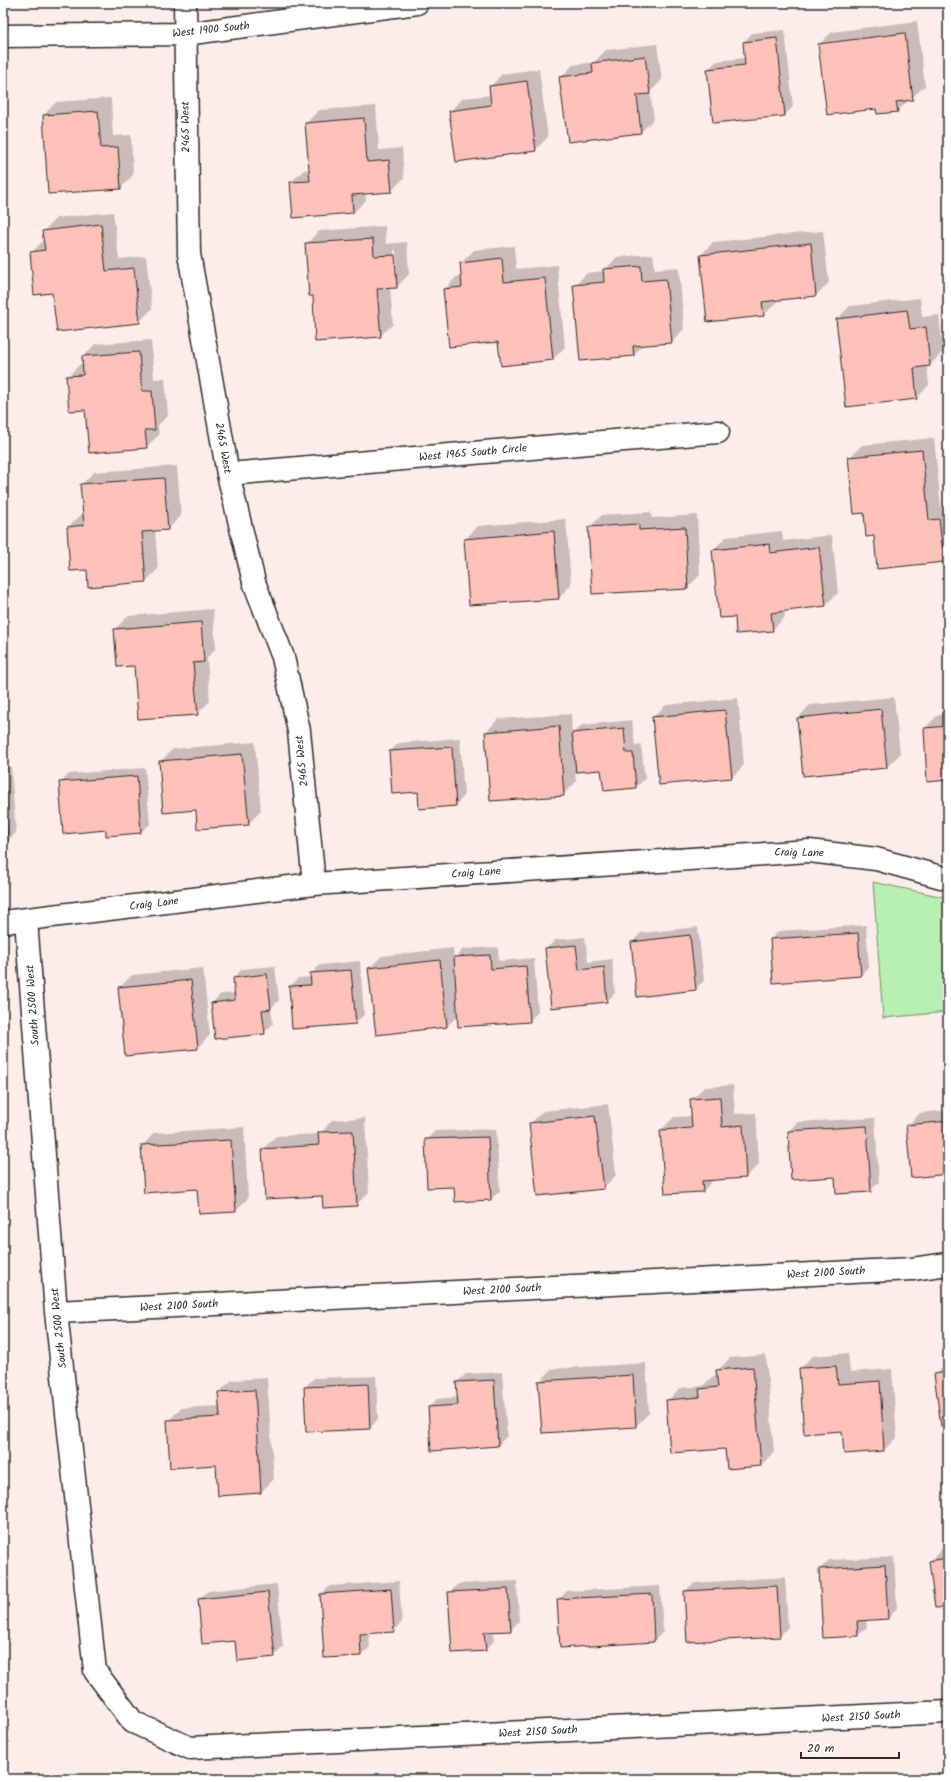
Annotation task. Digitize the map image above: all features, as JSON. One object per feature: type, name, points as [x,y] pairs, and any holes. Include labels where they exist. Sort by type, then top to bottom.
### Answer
[{"type":"street","name":"2465 West","points":[[185,3],[189,254],[228,474],[254,582],[283,657],[299,731],[314,884]]},
{"type":"street","name":"West 1900 South","points":[[3,36],[185,34],[417,3]]},
{"type":"street","name":"West 1965 South Circle","points":[[228,474],[718,432]]},
{"type":"street","name":"Craig Lane","points":[[3,922],[314,884],[809,851],[876,859],[948,879]]},
{"type":"street","name":"South 2500 West","points":[[26,920],[56,1312],[95,1671],[133,1722]]},
{"type":"street","name":"West 2100 South","points":[[56,1312],[912,1269],[948,1264]]},
{"type":"street","name":"West 2150 South","points":[[133,1722],[190,1748],[948,1712]]},
{"type":"green space","points":[[873,882],[948,898],[948,1012],[883,1018]]},
{"type":"building","points":[[905,33],[913,100],[896,102],[898,112],[877,114],[876,109],[827,115],[818,44]]},
{"type":"building","points":[[777,38],[785,116],[713,123],[707,69],[745,65],[743,42]]},
{"type":"building","points":[[645,56],[650,94],[637,95],[641,133],[568,142],[559,77],[593,73],[592,63]]},
{"type":"building","points":[[527,81],[536,151],[456,162],[449,111],[491,105],[489,86]]},
{"type":"building","points":[[98,111],[101,148],[118,147],[121,189],[48,194],[43,115]]},
{"type":"building","points":[[364,118],[367,162],[389,160],[392,192],[352,195],[353,213],[293,218],[290,182],[310,181],[305,123]]},
{"type":"building","points":[[101,224],[106,271],[134,268],[140,323],[57,332],[52,293],[34,295],[30,252],[45,250],[42,231]]},
{"type":"building","points":[[373,239],[374,256],[395,255],[397,288],[377,289],[381,337],[315,342],[313,296],[309,296],[305,243]]},
{"type":"building","points":[[811,243],[816,296],[762,302],[764,316],[707,322],[700,255]]},
{"type":"building","points":[[502,258],[504,282],[545,278],[553,360],[501,366],[498,342],[449,347],[443,289],[462,287],[460,263]]},
{"type":"building","points":[[641,266],[642,281],[666,279],[672,343],[633,346],[634,356],[580,361],[573,285],[604,282],[603,269]]},
{"type":"building","points":[[907,310],[910,329],[926,327],[930,366],[914,368],[917,399],[846,407],[836,319]]},
{"type":"building","points":[[139,352],[142,391],[152,391],[155,430],[145,430],[147,448],[89,453],[85,410],[69,411],[66,376],[83,375],[82,356]]},
{"type":"building","points":[[922,450],[929,520],[939,519],[944,562],[877,569],[874,536],[866,537],[864,513],[854,514],[848,457]]},
{"type":"building","points":[[164,478],[168,530],[142,532],[146,582],[88,587],[87,570],[70,571],[67,527],[84,525],[80,484]]},
{"type":"building","points":[[639,524],[639,530],[685,527],[688,589],[592,594],[588,527]]},
{"type":"building","points":[[554,531],[559,599],[469,605],[464,539]]},
{"type":"building","points":[[769,544],[770,553],[819,547],[826,606],[771,613],[773,631],[736,634],[735,617],[719,618],[712,550]]},
{"type":"building","points":[[201,622],[204,662],[193,663],[198,715],[138,719],[134,666],[117,667],[114,629]]},
{"type":"building","points":[[881,709],[887,768],[803,776],[797,718]]},
{"type":"building","points":[[725,710],[732,778],[659,785],[652,717]]},
{"type":"building","points":[[559,726],[564,796],[490,801],[485,732]]},
{"type":"building","points":[[948,726],[948,780],[927,782],[924,728]]},
{"type":"building","points":[[624,728],[626,753],[633,753],[636,788],[604,791],[601,770],[576,772],[572,733]]},
{"type":"building","points":[[452,747],[456,806],[419,809],[418,792],[392,794],[389,751]]},
{"type":"building","points":[[242,754],[249,825],[197,829],[196,810],[163,813],[159,761]]},
{"type":"building","points":[[137,776],[141,833],[106,836],[106,830],[63,834],[59,782]]},
{"type":"building","points":[[3,782],[8,842],[3,843]]},
{"type":"building","points":[[858,933],[861,976],[773,983],[770,939]]},
{"type":"building","points":[[690,935],[696,990],[637,997],[631,942]]},
{"type":"building","points":[[576,945],[579,970],[604,967],[607,1002],[551,1008],[545,948]]},
{"type":"building","points":[[490,955],[491,969],[526,966],[530,1022],[458,1027],[454,957]]},
{"type":"building","points":[[440,960],[447,1027],[376,1035],[368,968]]},
{"type":"building","points":[[351,970],[356,1024],[292,1029],[289,986],[311,985],[310,973]]},
{"type":"building","points":[[267,974],[271,1009],[262,1010],[265,1034],[215,1039],[211,1003],[235,1000],[233,978]]},
{"type":"building","points":[[191,980],[198,1049],[125,1056],[118,987]]},
{"type":"building","points":[[720,1097],[722,1127],[743,1125],[746,1178],[702,1181],[703,1192],[665,1194],[660,1130],[692,1128],[690,1099]]},
{"type":"building","points":[[595,1116],[604,1189],[537,1196],[529,1123]]},
{"type":"building","points":[[948,1121],[948,1174],[911,1178],[906,1125]]},
{"type":"building","points":[[867,1126],[871,1192],[836,1194],[835,1177],[791,1180],[788,1131]]},
{"type":"building","points":[[353,1131],[357,1206],[323,1208],[322,1196],[265,1199],[262,1149],[319,1145],[318,1132]]},
{"type":"building","points":[[488,1137],[491,1200],[455,1202],[454,1187],[427,1188],[425,1139]]},
{"type":"building","points":[[231,1140],[236,1212],[199,1214],[197,1189],[144,1193],[141,1145]]},
{"type":"building","points":[[836,1366],[838,1384],[880,1381],[884,1451],[844,1454],[842,1431],[804,1434],[799,1368]]},
{"type":"building","points":[[753,1367],[761,1466],[727,1469],[725,1449],[670,1453],[666,1400],[700,1397],[699,1389],[718,1387],[716,1370]]},
{"type":"building","points":[[948,1372],[948,1426],[941,1426],[934,1374]]},
{"type":"building","points":[[633,1375],[636,1427],[542,1433],[538,1381]]},
{"type":"building","points":[[494,1380],[498,1446],[431,1451],[428,1407],[458,1405],[456,1382]]},
{"type":"building","points":[[368,1384],[370,1429],[306,1432],[304,1387]]},
{"type":"building","points":[[255,1390],[261,1493],[218,1496],[216,1465],[170,1468],[167,1420],[220,1417],[218,1392]]},
{"type":"building","points":[[948,1558],[948,1607],[935,1608],[929,1561]]},
{"type":"building","points":[[885,1565],[888,1619],[857,1621],[858,1636],[823,1638],[819,1569]]},
{"type":"building","points":[[777,1586],[780,1637],[687,1642],[684,1591]]},
{"type":"building","points":[[391,1589],[394,1632],[360,1634],[361,1656],[324,1658],[320,1594]]},
{"type":"building","points":[[508,1589],[511,1631],[484,1632],[486,1651],[452,1653],[448,1592]]},
{"type":"building","points":[[268,1592],[275,1657],[237,1661],[235,1641],[202,1644],[198,1599]]},
{"type":"building","points":[[652,1594],[654,1642],[560,1648],[557,1599]]}]
